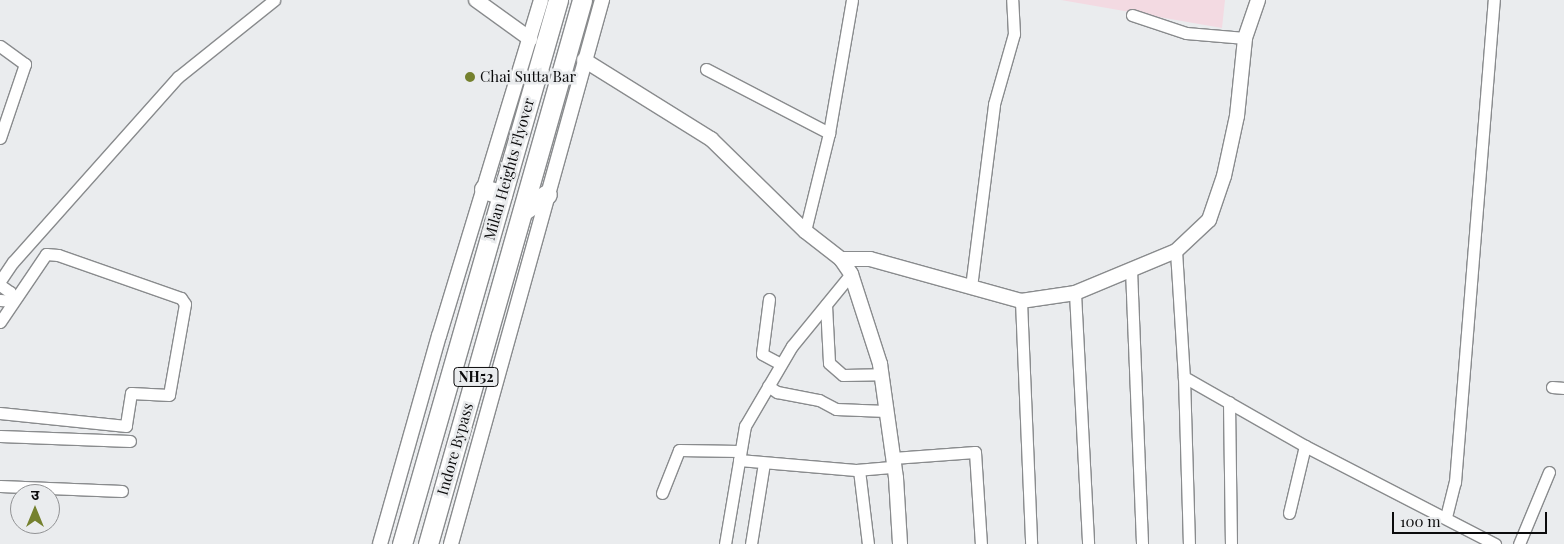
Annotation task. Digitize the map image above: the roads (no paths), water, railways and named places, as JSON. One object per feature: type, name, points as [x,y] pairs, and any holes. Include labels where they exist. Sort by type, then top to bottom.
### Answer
[{"type":"highway","name":"Milan Heights Flyover","points":[[485,252],[558,0]]},
{"type":"highway","name":"Milan Heights Flyover","points":[[523,211],[582,0]]},
{"type":"highway","points":[[484,189],[502,195]]},
{"type":"highway","points":[[523,211],[547,194]]},
{"type":"highway","name":"Indore Bypass","points":[[428,544],[523,211]]},
{"type":"highway","name":"Indore Bypass","points":[[402,544],[485,252]]},
{"type":"street","points":[[13,301],[10,292],[0,283],[13,262],[178,77],[274,0]]},
{"type":"street","points":[[476,0],[530,40]]},
{"type":"street","points":[[380,544],[541,0]]},
{"type":"street","points":[[451,544],[602,0]]},
{"type":"street","points":[[805,231],[829,133],[852,0]]},
{"type":"street","points":[[971,287],[994,104],[1014,34],[1012,0]]},
{"type":"street","points":[[841,259],[870,259],[1021,301],[1075,293],[1176,251],[1209,220],[1224,176],[1237,116],[1245,38],[1258,0]]},
{"type":"street","points":[[1446,517],[1455,482],[1494,0]]},
{"type":"street","points":[[1132,15],[1186,33],[1245,38]]},
{"type":"street","points":[[0,46],[25,64],[0,138]]},
{"type":"street","points":[[584,60],[711,139],[805,231],[841,259],[851,274],[882,374],[893,463],[900,544]]},
{"type":"street","points":[[706,69],[829,133]]},
{"type":"street","points":[[1176,251],[1184,377],[1189,544]]},
{"type":"street","points":[[0,322],[42,257],[52,254],[181,298],[185,304],[169,395],[131,393],[126,426],[0,413]]},
{"type":"street","points":[[1131,269],[1142,544]]},
{"type":"street","points":[[725,544],[745,426],[781,364],[851,274]]},
{"type":"street","points":[[1075,293],[1088,544]]},
{"type":"street","points":[[769,299],[762,354],[781,364]]},
{"type":"street","points":[[0,300],[13,301]]},
{"type":"street","points":[[1021,301],[1031,544]]},
{"type":"street","points":[[826,305],[829,363],[844,375],[882,374]]},
{"type":"street","points":[[1184,377],[1306,446],[1495,544]]},
{"type":"street","points":[[768,386],[777,392],[819,400],[836,409],[886,411]]},
{"type":"street","points":[[1229,402],[1231,544]]},
{"type":"street","points":[[0,436],[130,441]]},
{"type":"street","points":[[1289,513],[1306,446]]},
{"type":"street","points":[[662,493],[679,450],[739,456],[764,463],[859,470],[893,463],[975,452],[980,544]]},
{"type":"street","points":[[751,544],[764,463]]},
{"type":"street","points":[[859,470],[868,544]]},
{"type":"street","points":[[1519,544],[1549,472]]},
{"type":"street","points":[[0,486],[122,491]]},
{"type":"place","name":"Chai Sutta Bar","points":[[470,77]]}]
